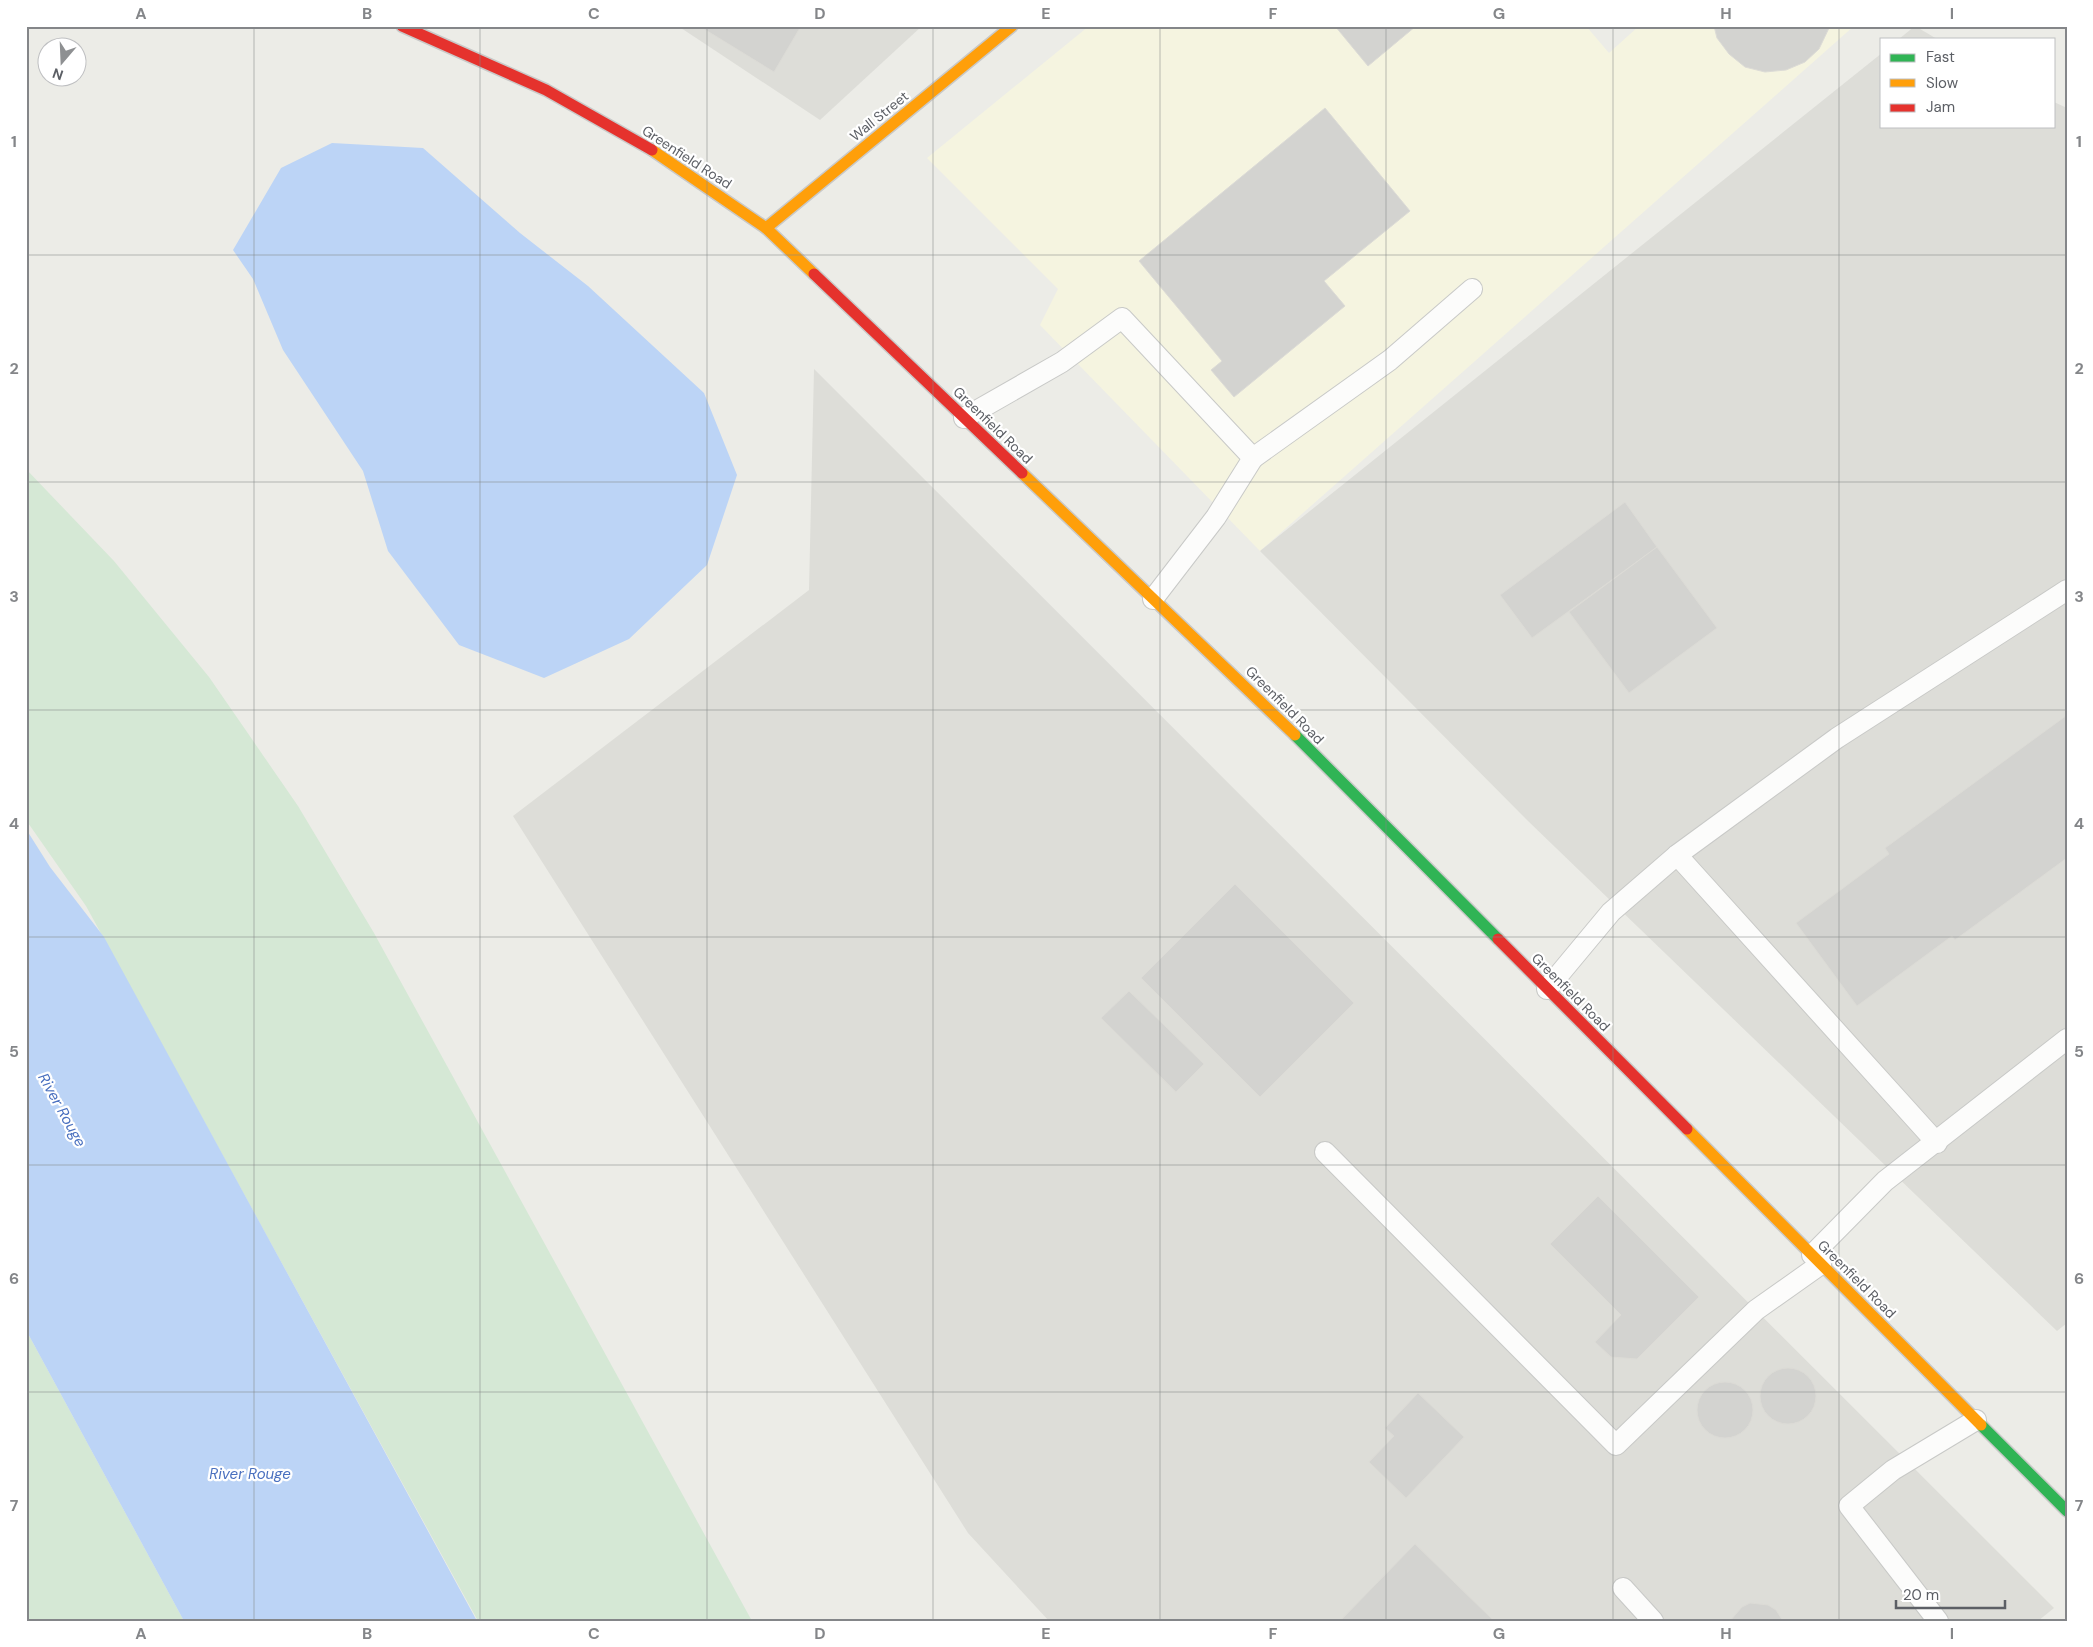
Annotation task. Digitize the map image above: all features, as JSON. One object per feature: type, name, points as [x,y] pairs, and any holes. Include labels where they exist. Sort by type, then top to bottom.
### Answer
[{"type":"main road","name":"Greenfield Road","points":[[402,26],[431,37],[546,90],[656,153],[766,228],[1258,698],[2067,1511]]},
{"type":"main road","name":"Wall Street","points":[[766,228],[1012,26]]},
{"type":"lane","points":[[1153,599],[1216,516],[1252,458],[1390,360],[1472,289]]},
{"type":"lane","points":[[964,418],[1062,362],[1122,318],[1252,458]]},
{"type":"lane","points":[[1547,988],[1612,912],[1677,854],[1837,738],[2067,590]]},
{"type":"lane","points":[[1677,854],[1937,1142]]},
{"type":"lane","points":[[1325,1152],[1616,1445],[1756,1310],[1817,1259],[1885,1181],[2067,1039]]},
{"type":"lane","points":[[1938,1621],[1849,1506],[1893,1470],[1976,1420]]},
{"type":"lane","points":[[1623,1588],[1653,1621]]},
{"type":"shaded area","points":[[678,26],[922,26],[820,120]]},
{"type":"shaded area","points":[[1089,26],[1586,26],[1609,53],[1639,26],[1854,26],[1260,551],[1040,325],[1058,289],[927,158]]},
{"type":"shaded area","points":[[1915,26],[1935,38],[1900,38]]},
{"type":"shaded area","points":[[1880,55],[1880,128],[2056,128],[2056,103],[2067,108],[2067,1323],[2057,1331],[1528,821],[1260,551]]},
{"type":"shaded area","points":[[814,369],[2054,1608],[2038,1621],[1049,1621],[968,1533],[513,816],[809,590]]},
{"type":"shaded area","points":[[26,469],[114,561],[209,677],[298,806],[374,933],[752,1621],[478,1621],[86,906],[26,820]]},
{"type":"shaded area","points":[[26,1330],[184,1621],[26,1621]]},
{"type":"water","points":[[332,143],[423,148],[520,233],[588,286],[704,393],[737,475],[707,565],[629,639],[544,678],[459,645],[388,551],[363,471],[283,350],[253,279],[233,250],[281,168]]},
{"type":"water","name":"River Rouge","points":[[26,829],[50,867],[104,937],[477,1621],[184,1621],[26,1330]]},
{"type":"building","points":[[699,26],[801,26],[774,72]]},
{"type":"building","points":[[1335,26],[1416,26],[1368,66]]},
{"type":"building","points":[[1714,26],[1830,26],[1819,49],[1805,62],[1786,70],[1765,72],[1745,67],[1729,54],[1717,38]]},
{"type":"building","points":[[1325,108],[1410,211],[1324,281],[1345,306],[1234,397],[1211,370],[1222,361],[1139,261]]},
{"type":"building","points":[[1625,502],[1657,547],[1532,638],[1500,595]]},
{"type":"building","points":[[1657,547],[1717,628],[1629,693],[1569,612]]},
{"type":"building","points":[[2067,715],[2067,858],[1955,940],[1952,936],[1857,1006],[1796,923],[1889,854],[1885,848]]},
{"type":"building","points":[[1235,884],[1354,1003],[1260,1097],[1141,978]]},
{"type":"building","points":[[1129,991],[1204,1064],[1176,1092],[1101,1018]]},
{"type":"building","points":[[1598,1196],[1699,1297],[1637,1359],[1611,1357],[1595,1342],[1621,1315],[1550,1244]]},
{"type":"building","points":[[1782,1368],[1794,1368],[1804,1372],[1812,1380],[1816,1396],[1812,1412],[1804,1420],[1794,1424],[1782,1424],[1772,1420],[1764,1412],[1760,1402],[1760,1390],[1764,1380],[1772,1372]]},
{"type":"building","points":[[1719,1382],[1731,1382],[1741,1386],[1749,1394],[1753,1410],[1749,1426],[1741,1434],[1731,1438],[1719,1438],[1709,1434],[1701,1426],[1697,1416],[1697,1404],[1701,1394],[1709,1386]]},
{"type":"building","points":[[1418,1393],[1464,1437],[1406,1498],[1369,1462],[1394,1436],[1385,1428]]},
{"type":"building","points":[[1415,1544],[1494,1621],[1340,1621]]},
{"type":"building","points":[[1750,1603],[1768,1605],[1776,1610],[1783,1621],[1730,1621],[1742,1607]]},
{"type":"traffic: fast","points":[[1295,735],[1498,939]]},
{"type":"traffic: fast","points":[[1981,1425],[2067,1511]]},
{"type":"traffic: slow","points":[[766,228],[1012,26]]},
{"type":"traffic: slow","points":[[652,150],[766,228],[814,274]]},
{"type":"traffic: slow","points":[[1022,473],[1295,735]]},
{"type":"traffic: slow","points":[[1687,1129],[1981,1425]]},
{"type":"traffic: jam","points":[[402,26],[546,90],[652,150]]},
{"type":"traffic: jam","points":[[814,274],[1022,473]]},
{"type":"traffic: jam","points":[[1498,939],[1687,1129]]}]
